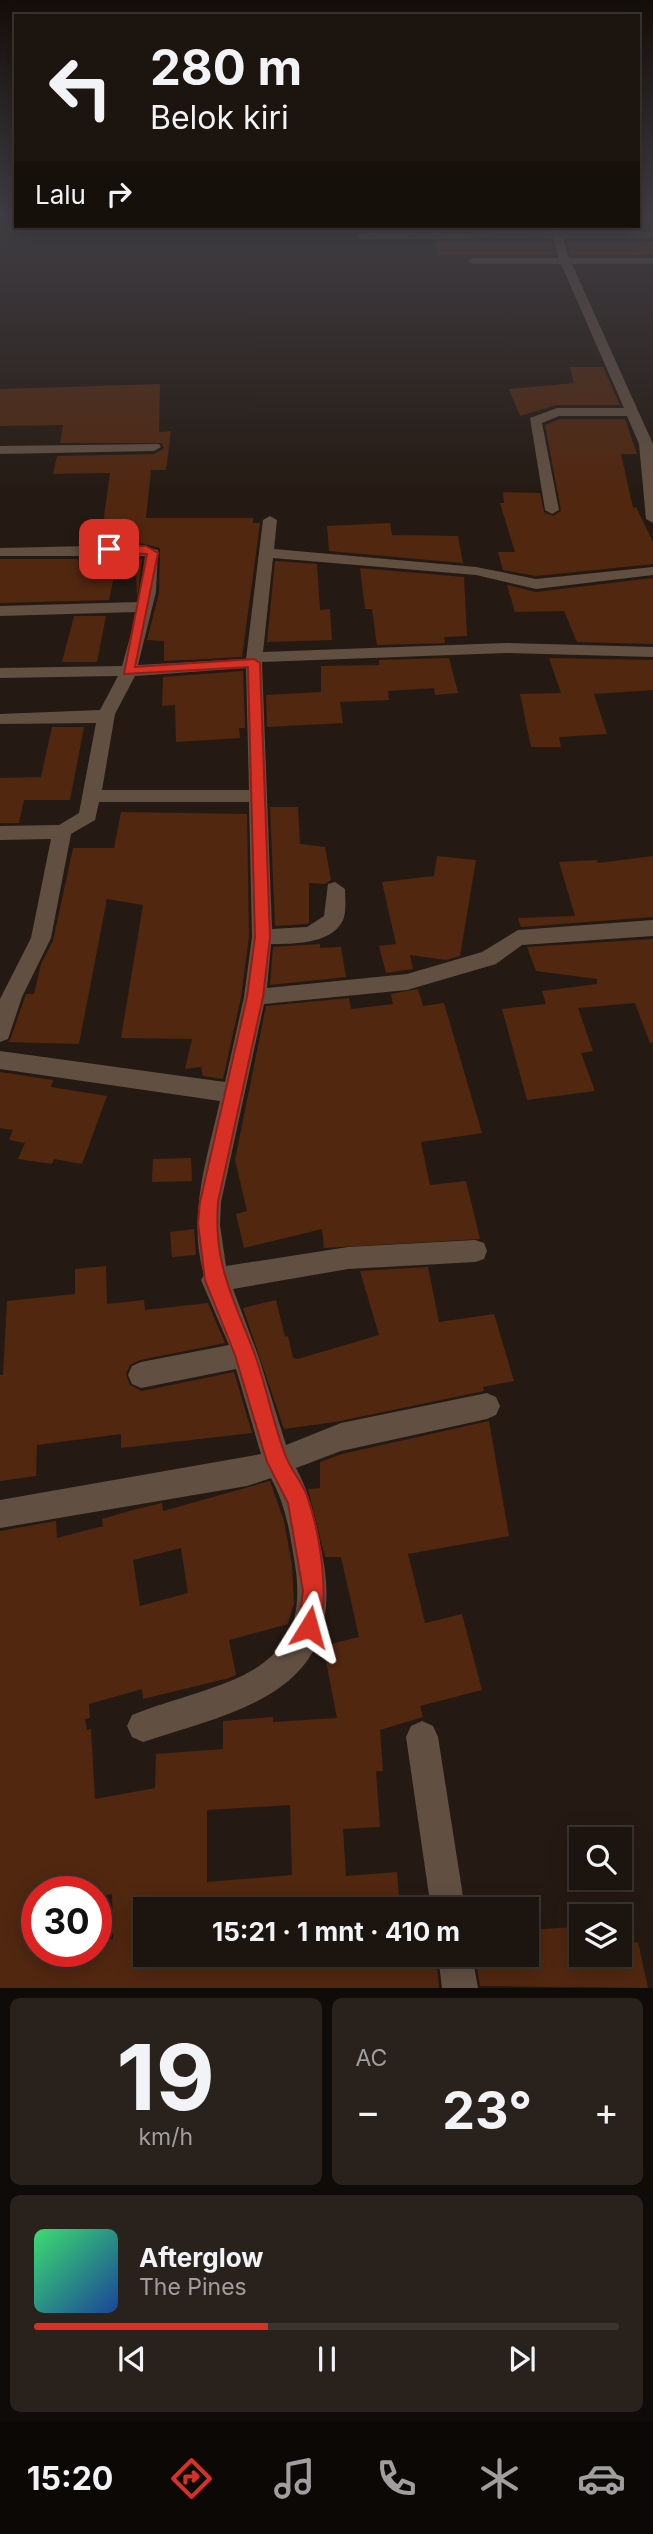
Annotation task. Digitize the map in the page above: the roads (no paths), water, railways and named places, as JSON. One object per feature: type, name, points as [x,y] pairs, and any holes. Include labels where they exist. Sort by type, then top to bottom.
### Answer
[{"type":"street","points":[[585,308],[631,412],[650,444],[653,519]]},
{"type":"street","points":[[552,510],[535,421],[557,412],[631,412]]},
{"type":"street","points":[[0,450],[154,447]]},
{"type":"street","points":[[143,1726],[245,1693],[293,1657],[309,1627],[314,1591],[298,1500],[277,1462],[245,1355],[214,1280],[208,1212],[255,997],[262,937],[254,660],[270,520]]},
{"type":"street","points":[[0,552],[146,549],[153,553],[144,607],[128,671],[106,714],[88,814],[80,825],[62,831],[0,833]]},
{"type":"street","points":[[268,552],[483,572],[536,583],[653,571]]},
{"type":"street","points":[[0,611],[144,607]]},
{"type":"street","points":[[0,673],[128,671],[254,660],[506,648],[653,652]]},
{"type":"street","points":[[0,719],[93,718],[106,714]]},
{"type":"street","points":[[90,796],[259,796]]},
{"type":"street","points":[[0,1033],[11,996],[41,938],[62,831]]},
{"type":"street","points":[[262,937],[315,934],[326,927],[334,919],[335,889]]},
{"type":"street","points":[[255,997],[407,982],[479,961],[518,938],[653,928]]},
{"type":"street","points":[[0,1060],[233,1093]]},
{"type":"street","points":[[214,1280],[348,1258],[475,1251]]},
{"type":"street","points":[[141,1376],[245,1355]]},
{"type":"street","points":[[0,1514],[247,1472],[341,1437],[487,1406]]},
{"type":"street","points":[[422,1737],[446,1897]]},
{"type":"street","points":[[457,1967],[460,1988]]}]
